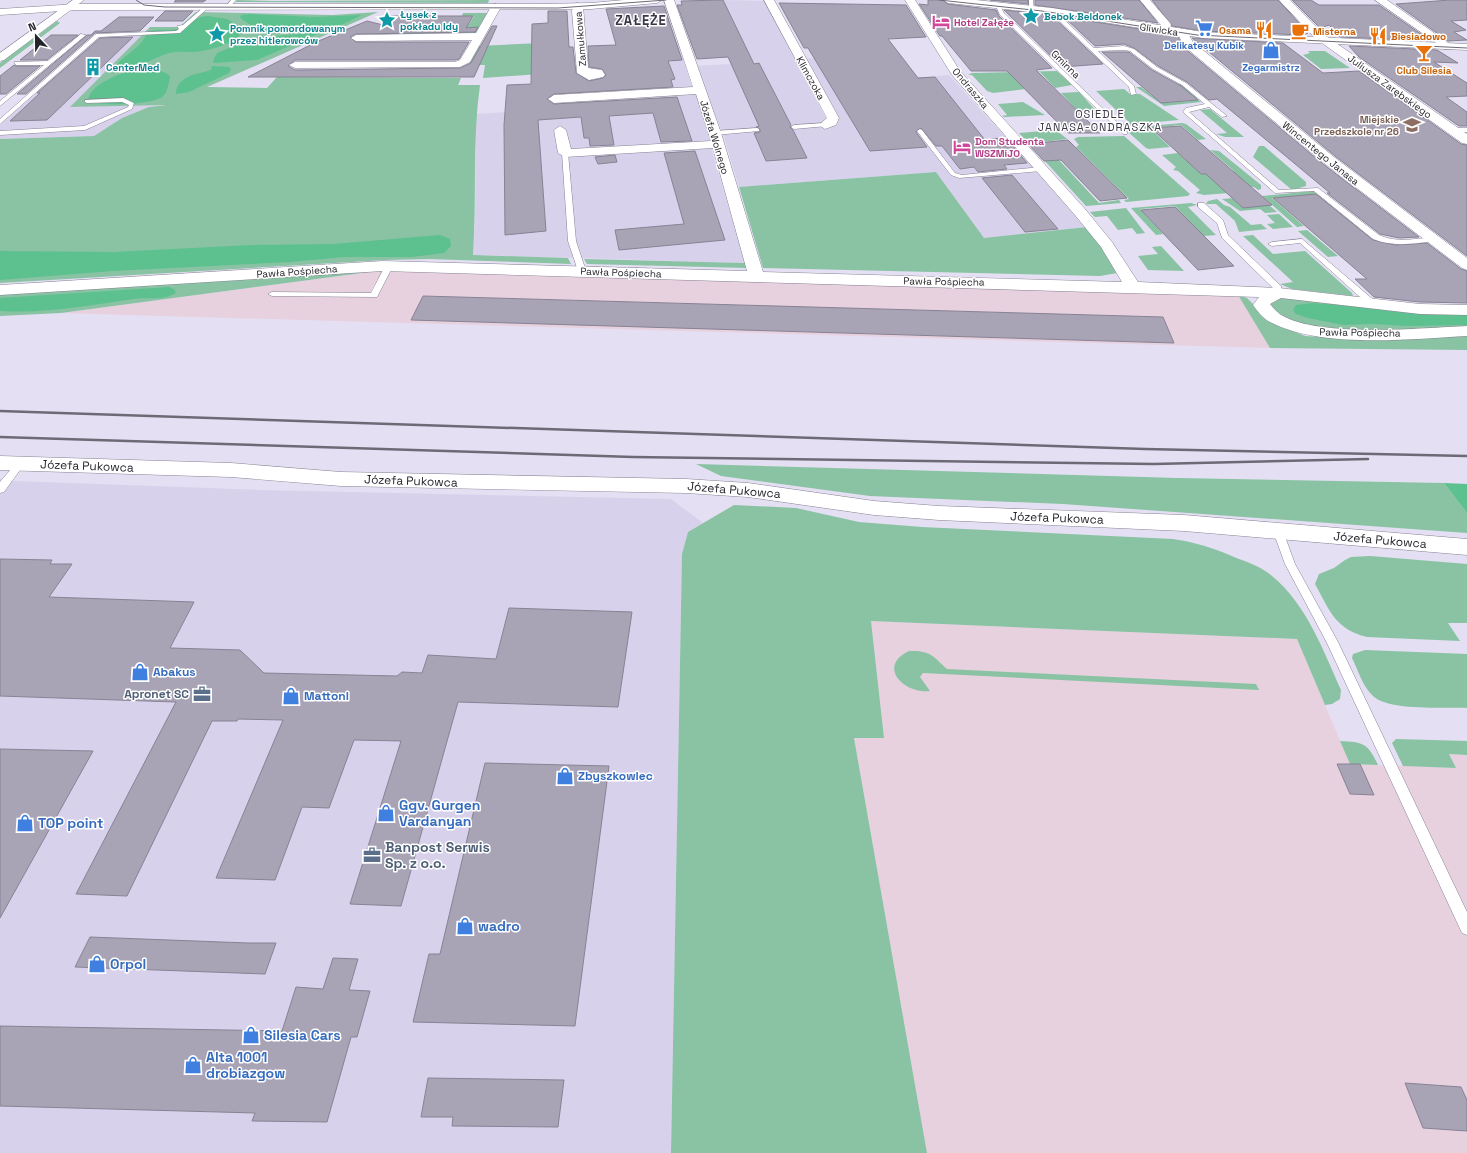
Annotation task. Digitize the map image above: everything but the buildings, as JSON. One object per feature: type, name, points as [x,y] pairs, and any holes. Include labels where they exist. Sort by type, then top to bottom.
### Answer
[{"type":"street","points":[[31,20],[55,0]]},
{"type":"street","points":[[0,58],[79,0]]},
{"type":"street","points":[[0,12],[70,7],[207,7],[230,4],[496,7],[578,6],[657,0]]},
{"type":"street","name":"Józefa Wolnego","points":[[669,0],[717,138],[756,276]]},
{"type":"street","name":"Klimczoka","points":[[769,0],[833,118],[832,122],[825,125]]},
{"type":"street","name":"Ondraszka","points":[[910,0],[956,73],[1042,169],[1107,245],[1130,281],[1129,286]]},
{"type":"street","name":"Gliwicka","points":[[950,0],[997,5],[1032,4],[1052,11],[1182,32],[1328,41],[1467,47]]},
{"type":"street","points":[[1145,0],[1166,25],[1163,30]]},
{"type":"street","name":"Juliusza Zarębskiego","points":[[1284,0],[1319,36],[1467,140]]},
{"type":"street","points":[[1380,0],[1449,47]]},
{"type":"street","name":"Zamułkowa","points":[[578,6],[583,71]]},
{"type":"street","points":[[295,65],[456,65],[464,62],[496,7]]},
{"type":"street","name":"Wincentego Janasa","points":[[1182,32],[1188,44],[1234,83],[1329,160],[1467,266]]},
{"type":"street","points":[[356,38],[469,37],[481,35]]},
{"type":"street","points":[[554,99],[701,90]]},
{"type":"street","points":[[560,130],[565,153],[717,138]]},
{"type":"street","name":"Pawła Pośpiecha","points":[[0,290],[389,266],[1129,286],[1279,293],[1420,309],[1467,310]]},
{"type":"street","name":"Pawła Pośpiecha","points":[[1242,291],[1258,301],[1264,311],[1280,321],[1294,327],[1315,332],[1366,334],[1467,331]]},
{"type":"street","points":[[1261,305],[1266,299],[1279,293]]},
{"type":"street","name":"Józefa Pukowca","points":[[0,463],[231,470],[349,479],[702,487],[748,490],[874,508],[939,513],[1184,524],[1467,547]]},
{"type":"lane","name":"Gminna","points":[[997,5],[1002,14],[1125,133]]},
{"type":"lane","points":[[0,122],[98,35],[178,32],[207,7]]},
{"type":"lane","points":[[1052,11],[1132,87],[1133,94]]},
{"type":"lane","points":[[104,30],[185,26]]},
{"type":"lane","points":[[0,104],[3,99],[50,63],[83,35]]},
{"type":"lane","points":[[1092,50],[1124,48],[1132,50],[1156,68],[1184,84],[1224,116]]},
{"type":"lane","points":[[16,63],[50,63]]},
{"type":"lane","points":[[3,99],[26,99]]},
{"type":"lane","points":[[0,132],[70,130],[85,128],[130,108],[132,104],[123,100],[86,101]]},
{"type":"lane","points":[[1210,105],[1188,109],[1186,112],[1277,192],[1316,189],[1376,238],[1383,241],[1390,243],[1433,239]]},
{"type":"lane","name":"Klimczoka","points":[[794,127],[825,125]]},
{"type":"lane","points":[[717,138],[757,130]]},
{"type":"lane","points":[[1453,130],[1467,130]]},
{"type":"lane","points":[[920,131],[953,174],[962,177],[1042,169]]},
{"type":"lane","points":[[565,153],[572,241],[582,271]]},
{"type":"lane","points":[[1201,205],[1220,222],[1225,236],[1278,288],[1279,293]]},
{"type":"lane","points":[[1272,244],[1302,241],[1373,304]]},
{"type":"lane","points":[[272,294],[374,295],[389,266]]},
{"type":"lane","points":[[0,489],[20,464]]},
{"type":"lane","points":[[1278,531],[1290,564],[1332,642],[1467,928]]},
{"type":"shaded area","points":[[723,0],[767,1],[799,59],[853,56],[870,81],[949,75],[1087,227],[984,238],[936,172],[739,187],[723,134],[695,66],[731,64],[719,36],[688,13],[728,10]]},
{"type":"shaded area","points":[[142,35],[71,107],[167,104],[149,107],[122,118],[94,136],[0,139],[0,125],[99,36]]},
{"type":"shaded area","points":[[682,42],[697,89],[607,95],[603,72],[634,71],[628,46]]},
{"type":"shaded area","points":[[697,92],[712,141],[613,147],[711,148],[745,263],[473,255],[475,228],[476,114],[608,105],[607,98]]},
{"type":"shaded area","points":[[377,271],[1238,295],[1270,348],[61,313]]},
{"type":"shaded area","points":[[0,479],[16,481],[260,490],[671,499],[703,523],[688,532],[682,554],[671,1153],[0,1153]]},
{"type":"shaded area","points":[[871,621],[1297,639],[1350,764],[1456,768],[1449,754],[1467,755],[1467,1153],[927,1153],[854,738],[884,738]]},
{"type":"green space","points":[[237,0],[489,0],[488,3],[235,2]]},
{"type":"green space","points":[[196,12],[332,15],[378,12],[207,87],[267,88],[277,77],[461,78],[458,85],[480,85],[475,148],[473,255],[568,258],[571,264],[429,259],[385,260],[0,283],[0,139],[94,136],[122,118],[149,107],[166,105],[70,107],[150,27],[179,27]]},
{"type":"green space","points":[[463,13],[490,13],[479,33],[375,37],[384,24],[469,24],[474,16],[462,16]]},
{"type":"green space","points":[[250,14],[314,17],[362,15],[341,25],[266,32],[260,31],[240,18],[241,15]]},
{"type":"green space","points":[[208,16],[227,19],[232,22],[240,35],[231,42],[210,49],[197,52],[169,53],[135,67],[114,70],[116,66],[142,42],[146,35],[150,32],[155,30],[177,29],[196,19]]},
{"type":"green space","points":[[57,21],[60,23],[0,68],[0,63]]},
{"type":"green space","points":[[322,32],[257,60],[214,63],[213,61],[217,53],[254,38]]},
{"type":"green space","points":[[540,43],[540,74],[483,78],[485,65],[472,65],[469,62],[478,46]]},
{"type":"green space","points":[[1308,51],[1325,51],[1350,68],[1321,69],[1303,55],[1310,53]]},
{"type":"green space","points":[[212,66],[229,67],[231,69],[229,73],[189,92],[176,94],[180,83],[189,77],[211,70]]},
{"type":"green space","points":[[151,68],[166,73],[170,76],[166,92],[158,99],[126,104],[102,104],[88,100],[91,93],[97,87],[114,76],[134,70]]},
{"type":"green space","points":[[1057,71],[1072,85],[1055,88],[1040,72],[1011,74],[1025,89],[993,93],[987,91],[972,75],[968,75],[972,73]]},
{"type":"green space","points":[[1181,84],[1201,102],[1164,106],[1136,87],[1141,87],[1161,103],[1191,101],[1171,85]]},
{"type":"green space","points":[[1124,89],[1130,94],[1140,94],[1179,120],[1123,125],[1120,124],[1130,123],[1096,91]]},
{"type":"green space","points":[[1079,92],[1099,114],[1052,116],[1047,113],[1077,110],[1061,93]]},
{"type":"green space","points":[[1023,102],[1045,115],[1002,116],[1007,115],[998,104]]},
{"type":"green space","points":[[1210,109],[1244,137],[1225,137],[1216,134],[1227,133],[1200,110]]},
{"type":"green space","points":[[1182,123],[1186,124],[1206,139],[1198,140],[1181,125],[1150,128],[1170,147],[1149,149],[1126,130],[1128,128]]},
{"type":"green space","points":[[1056,130],[1067,139],[1042,142],[1055,156],[1041,157],[1019,133]]},
{"type":"green space","points":[[1124,136],[1190,194],[1188,196],[1126,202],[1124,200],[1129,199],[1076,147],[1079,145],[1074,139],[1078,137]]},
{"type":"green space","points":[[1259,146],[1264,146],[1306,182],[1306,186],[1292,190],[1253,157]]},
{"type":"green space","points":[[1210,150],[1219,151],[1261,185],[1261,189],[1258,190],[1254,187],[1238,188],[1241,192],[1204,195],[1196,193],[1200,190],[1178,171],[1173,170],[1176,167],[1162,155],[1178,153],[1201,174],[1234,171]]},
{"type":"green space","points":[[1058,159],[1099,203],[1119,200],[1121,203],[1086,206],[1044,160]]},
{"type":"green space","points":[[936,172],[984,238],[1087,227],[1100,244],[1117,273],[1100,276],[763,268],[739,187]]},
{"type":"green space","points":[[1313,191],[1385,250],[1334,219],[1305,195],[1272,198],[1304,226],[1297,227],[1262,196]]},
{"type":"green space","points":[[1258,196],[1277,212],[1265,213],[1260,209],[1240,211],[1222,199]]},
{"type":"green space","points":[[1217,199],[1224,205],[1230,207],[1251,225],[1261,224],[1267,229],[1239,232],[1235,221],[1216,204],[1206,204],[1208,201]]},
{"type":"green space","points":[[1191,203],[1197,205],[1188,207],[1216,235],[1204,236],[1175,206],[1140,209],[1163,234],[1156,235],[1131,208]]},
{"type":"green space","points":[[1126,208],[1145,233],[1137,234],[1132,228],[1118,230],[1107,216],[1095,217],[1090,212]]},
{"type":"green space","points":[[1279,214],[1293,227],[1273,229],[1267,224],[1275,223],[1267,215]]},
{"type":"green space","points":[[1307,230],[1338,256],[1328,257],[1298,231]]},
{"type":"green space","points":[[440,235],[450,239],[451,246],[444,253],[412,257],[344,257],[290,262],[113,271],[0,280],[0,251],[114,252],[251,245],[333,244]]},
{"type":"green space","points":[[1253,235],[1273,254],[1305,251],[1352,293],[1353,296],[1292,289],[1280,284],[1293,282],[1243,236]]},
{"type":"green space","points":[[1161,246],[1184,271],[1148,270],[1138,256],[1158,254],[1152,247]]},
{"type":"green space","points":[[584,259],[745,263],[747,268],[587,264]]},
{"type":"green space","points":[[377,271],[61,313],[0,316],[0,293]]},
{"type":"green space","points":[[169,287],[174,289],[176,293],[161,298],[134,299],[51,310],[17,312],[0,311],[0,298]]},
{"type":"green space","points":[[1238,295],[1247,298],[1270,321],[1305,336],[1371,340],[1467,336],[1467,350],[1270,348]]},
{"type":"green space","points":[[1281,295],[1467,312],[1467,328],[1399,331],[1346,331],[1321,329],[1299,325],[1282,319],[1276,314],[1267,304]]},
{"type":"green space","points":[[1312,303],[1409,313],[1467,315],[1467,325],[1343,325],[1308,318],[1296,314],[1293,310],[1296,305]]},
{"type":"green space","points":[[696,464],[1177,478],[1444,483],[1467,513],[1467,533],[1063,504],[870,496],[721,476]]},
{"type":"green space","points":[[1444,483],[1467,484],[1467,513]]},
{"type":"green space","points":[[734,505],[796,508],[859,522],[922,527],[1173,539],[1204,546],[1259,567],[1272,576],[1284,588],[1295,600],[1313,629],[1341,690],[1340,699],[1332,704],[1325,705],[1297,639],[871,621],[884,738],[854,738],[927,1153],[671,1153],[682,554],[688,532]]},
{"type":"green space","points":[[1370,556],[1467,564],[1467,623],[1448,623],[1460,641],[1367,637],[1356,634],[1340,624],[1330,611],[1315,584],[1319,574],[1334,568],[1351,557]]},
{"type":"green space","points":[[1365,650],[1467,654],[1467,708],[1404,706],[1380,701],[1366,688],[1352,658],[1353,654]]},
{"type":"green space","points":[[909,651],[927,653],[947,669],[1256,684],[1259,690],[923,673],[920,677],[930,691],[920,691],[903,684],[897,678],[894,671],[895,664],[900,657]]},
{"type":"green space","points":[[1396,739],[1467,741],[1467,755],[1449,754],[1456,768],[1403,766],[1392,743]]},
{"type":"green space","points":[[1340,741],[1354,742],[1364,745],[1371,752],[1378,765],[1350,764]]},
{"type":"tram line","points":[[136,0],[144,5],[165,7],[558,8],[666,0]]},
{"type":"tram line","points":[[939,0],[1042,11],[1197,35],[1467,48]]},
{"type":"railway","points":[[0,411],[1145,449],[1467,456]]},
{"type":"railway","points":[[0,437],[633,457],[1154,464],[1368,459]]},
{"type":"place","name":"Bebok Beldonek","points":[[1031,16]]},
{"type":"place","name":"Łysek z pokładu Idy","points":[[387,20]]},
{"type":"place","name":"Hotel Załęże","points":[[941,22]]},
{"type":"place","name":"Delikatesy Kubik","points":[[1204,28]]},
{"type":"place","name":"Osama","points":[[1264,30]]},
{"type":"place","name":"Misterna","points":[[1300,31]]},
{"type":"place","name":"Pomnik pomordowanym przez hitlerowców","points":[[217,34]]},
{"type":"place","name":"Biesiadowo","points":[[1378,36]]},
{"type":"place","name":"Zegarmistrz","points":[[1271,50]]},
{"type":"place","name":"Club Silesia","points":[[1424,53]]},
{"type":"place","name":"CenterMed","points":[[93,67]]},
{"type":"place","name":"Miejskie Przedszkole nr 26","points":[[1412,125]]},
{"type":"place","name":"Dom Studenta WSZMiJO","points":[[962,147]]},
{"type":"place","name":"Abakus","points":[[140,672]]},
{"type":"place","name":"Apronet SC","points":[[202,694]]},
{"type":"place","name":"Mattoni","points":[[291,696]]},
{"type":"place","name":"Zbyszkowiec","points":[[565,776]]},
{"type":"place","name":"Ggv. Gurgen Vardanyan","points":[[386,813]]},
{"type":"place","name":"TOP point","points":[[25,823]]},
{"type":"place","name":"Banpost Serwis Sp. z o.o.","points":[[372,855]]},
{"type":"place","name":"wadro","points":[[465,926]]},
{"type":"place","name":"Orpol","points":[[97,964]]},
{"type":"place","name":"Silesia Cars","points":[[251,1035]]},
{"type":"place","name":"Alta 1001 drobiazgow","points":[[193,1065]]},
{"type":"district","name":"ZAŁĘŻE","points":[[641,20]]},
{"type":"district","name":"OSIEDLE JANASA-ONDRASZKA","points":[[1100,120]]}]
